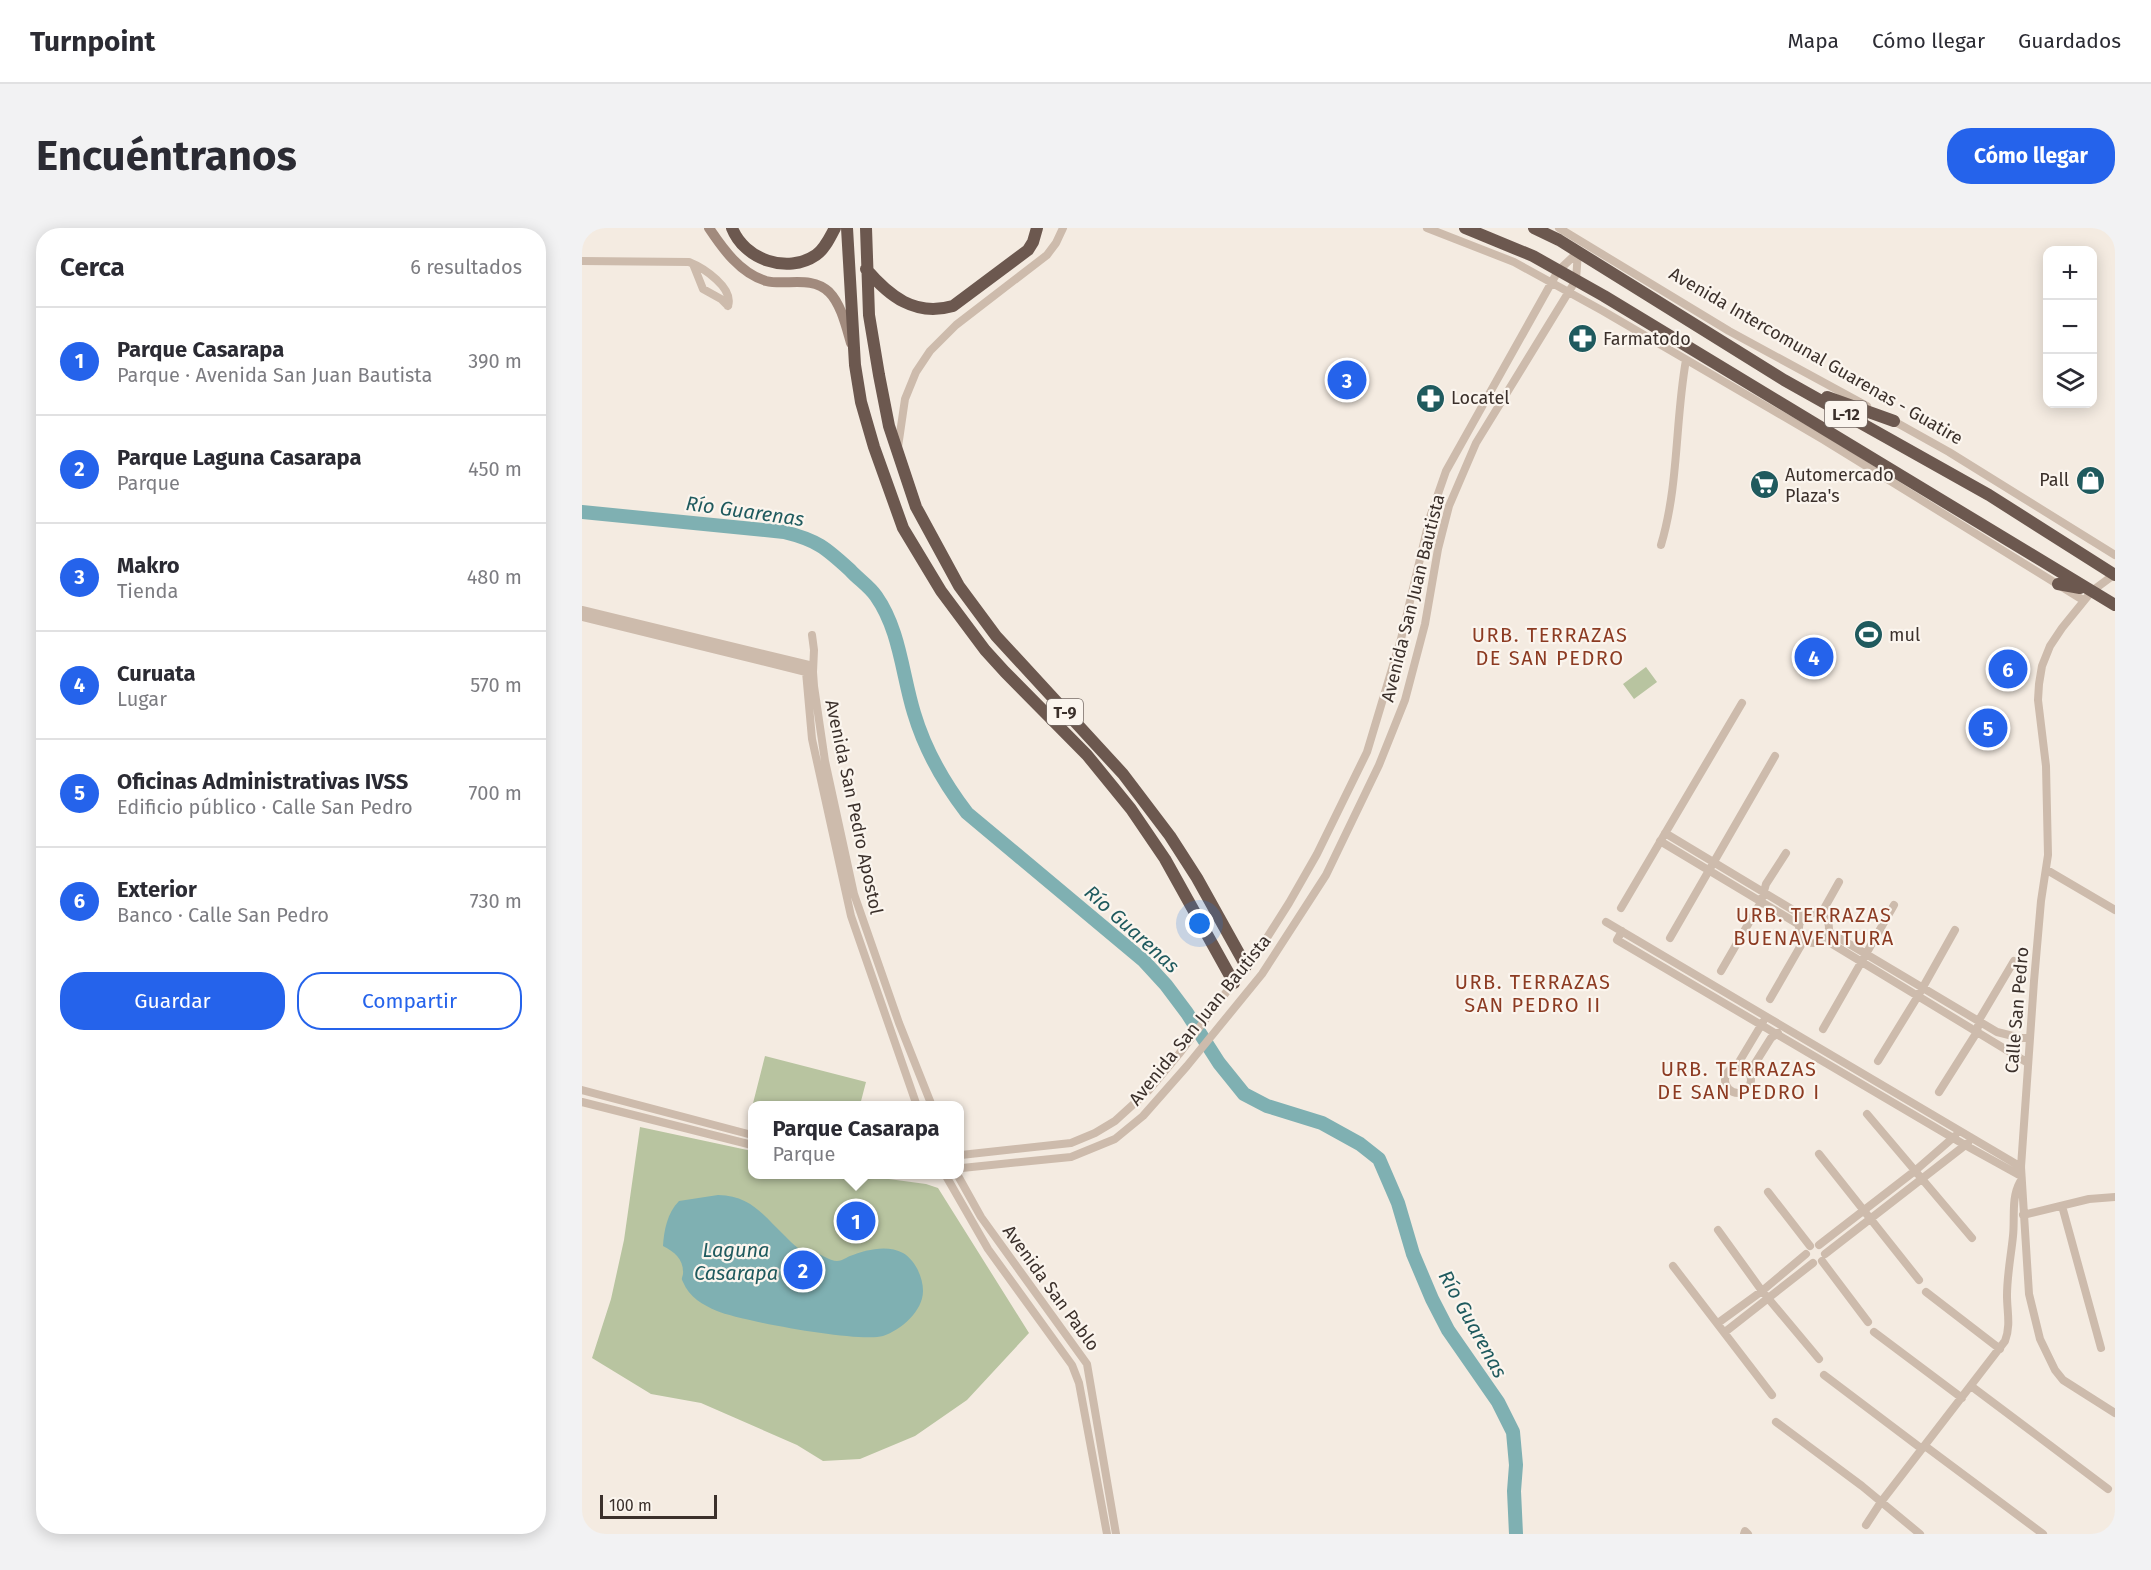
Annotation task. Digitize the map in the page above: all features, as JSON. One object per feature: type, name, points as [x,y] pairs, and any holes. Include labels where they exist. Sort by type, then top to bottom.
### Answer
[{"type":"highway","points":[[732,228],[738,241],[753,254],[769,262],[795,263],[814,256],[836,228]]},
{"type":"highway","name":"T-9","points":[[847,228],[854,350],[861,402],[903,528],[941,591],[968,628],[1005,672],[1088,755],[1131,809],[1166,859],[1234,983]]},
{"type":"highway","name":"T-9","points":[[866,228],[869,315],[879,375],[889,426],[916,507],[959,586],[996,636],[1123,774],[1170,836],[1197,878],[1246,966]]},
{"type":"highway","points":[[866,268],[889,293],[902,301],[931,310],[942,309],[953,306],[1028,249],[1033,242],[1037,228]]},
{"type":"highway","name":"L-12","points":[[1465,228],[1533,256],[1576,280],[2088,595],[2115,605]]},
{"type":"highway","name":"Avenida Intercomunal Guarenas - Guatire","points":[[1534,228],[1559,234],[1578,252],[1784,380],[1989,495],[2115,574]]},
{"type":"highway","points":[[1542,228],[1559,234]]},
{"type":"highway","points":[[1784,380],[1894,421]]},
{"type":"highway","points":[[2058,584],[2088,595]]},
{"type":"main road","points":[[709,228],[729,255],[756,276],[767,281],[805,282],[826,289],[838,307],[854,350]]},
{"type":"street","points":[[898,451],[905,399],[916,372],[930,351],[956,325],[1047,255],[1063,228]]},
{"type":"street","name":"L-12","points":[[1427,228],[1514,262],[1603,311],[1833,445],[2058,584]]},
{"type":"street","name":"Avenida Intercomunal Guarenas - Guatire","points":[[1559,234],[1828,387],[1949,452],[2115,555]]},
{"type":"street","points":[[1576,280],[1578,252]]},
{"type":"street","name":"Avenida San Juan Bautista","points":[[964,1154],[1071,1143],[1116,1121],[1149,1090],[1179,1054],[1263,944],[1317,854],[1367,752],[1401,639],[1430,517],[1446,471],[1558,271],[1578,252]]},
{"type":"street","points":[[582,261],[693,264],[727,290],[730,300],[728,306],[721,299],[703,289],[693,264]]},
{"type":"street","name":"Avenida San Juan Bautista","points":[[964,1171],[1071,1157],[1115,1139],[1129,1129],[1187,1066],[1252,986],[1303,913],[1326,875],[1379,765],[1405,700],[1425,624],[1438,549],[1449,506],[1476,443],[1566,292],[1576,280]]},
{"type":"street","points":[[1661,545],[1675,466],[1686,360]]},
{"type":"street","name":"Calle San Pedro","points":[[2115,574],[2088,595],[2050,646],[2042,666],[2039,684],[2038,700],[2048,794],[2047,870],[2038,928],[2021,1167],[2029,1294],[2040,1339],[2055,1370],[2063,1380],[2115,1413]]},
{"type":"street","points":[[582,610],[801,666]]},
{"type":"street","points":[[582,617],[801,666],[809,665],[813,672]]},
{"type":"street","name":"Avenida San Pedro Apostol","points":[[812,635],[814,686],[825,761],[854,894],[899,1023],[930,1101]]},
{"type":"street","name":"Avenida San Pedro Apostol","points":[[801,666],[806,672],[812,739],[851,916],[915,1101]]},
{"type":"street","points":[[1621,908],[1742,703]]},
{"type":"street","points":[[1670,938],[1775,756]]},
{"type":"street","points":[[1665,833],[1765,893],[1801,920]]},
{"type":"street","points":[[1660,841],[1761,902],[1801,920]]},
{"type":"street","points":[[1721,971],[1761,902],[1766,884],[1786,853]]},
{"type":"street","points":[[2047,870],[2115,910]]},
{"type":"street","points":[[1821,914],[1839,882]]},
{"type":"street","points":[[1823,1029],[1894,905]]},
{"type":"street","points":[[1812,913],[1821,914],[1828,922],[1827,935],[1815,944],[1804,940],[1798,930],[1801,920],[1812,913]]},
{"type":"street","points":[[1606,922],[2021,1167]]},
{"type":"street","points":[[1878,1061],[1955,930]]},
{"type":"street","points":[[1622,931],[1617,940],[2021,1178],[2014,1200],[2013,1238],[2007,1294],[2008,1330],[2000,1349],[1881,1502],[1866,1525]]},
{"type":"street","points":[[1827,935],[1866,954],[1997,1032],[2030,1038]]},
{"type":"street","points":[[1827,935],[1863,962],[2028,1063]]},
{"type":"street","points":[[1629,946],[1635,938]]},
{"type":"street","points":[[1770,999],[1804,940]]},
{"type":"street","points":[[1939,1092],[1977,1032],[1979,1020],[2014,961]]},
{"type":"street","name":"T-9","points":[[1246,966],[1252,986]]},
{"type":"street","points":[[1234,983],[1252,986]]},
{"type":"street","points":[[1767,1016],[1764,1025],[1738,1067],[1727,1072],[1724,1079],[1731,1092],[1739,1093],[1751,1084],[1749,1073],[1772,1038],[1778,1033]]},
{"type":"street","points":[[1738,1067],[1749,1073]]},
{"type":"street","points":[[582,1090],[748,1134]]},
{"type":"street","points":[[582,1101],[748,1144]]},
{"type":"street","points":[[1868,1113],[1972,1238]]},
{"type":"street","points":[[1725,1332],[1813,1263],[1824,1257],[1867,1215],[1961,1131]]},
{"type":"street","points":[[1810,1246],[1819,1245],[1867,1215],[1974,1138]]},
{"type":"street","points":[[1819,1154],[1919,1280]]},
{"type":"street","name":"Avenida San Pablo","points":[[947,1179],[987,1249],[1072,1365],[1079,1383],[1107,1534]]},
{"type":"street","name":"Avenida San Pablo","points":[[961,1179],[965,1191],[993,1234],[1087,1364],[1116,1534]]},
{"type":"street","points":[[1768,1192],[1810,1246]]},
{"type":"street","points":[[2024,1215],[2089,1199],[2115,1197]]},
{"type":"street","points":[[2062,1206],[2101,1348]]},
{"type":"street","points":[[1718,1230],[1762,1291],[1819,1359]]},
{"type":"street","points":[[1819,1245],[1824,1249],[1824,1257],[1868,1322]]},
{"type":"street","points":[[1718,1323],[1762,1291],[1806,1254],[1810,1246]]},
{"type":"street","points":[[1806,1254],[1808,1260],[1813,1263]]},
{"type":"street","points":[[1672,1266],[1772,1395]]},
{"type":"street","points":[[1926,1292],[2000,1349]]},
{"type":"street","points":[[1874,1332],[1962,1398]]},
{"type":"street","points":[[1824,1375],[2043,1534]]},
{"type":"street","points":[[1079,1383],[1090,1378]]},
{"type":"street","points":[[1971,1386],[2108,1489]]},
{"type":"street","points":[[1776,1422],[1920,1534]]},
{"type":"street","points":[[1104,1518],[1113,1515]]},
{"type":"green space","points":[[1646,667],[1657,682],[1634,699],[1623,684]]},
{"type":"green space","points":[[765,1056],[866,1082],[861,1101],[753,1101]]},
{"type":"green space","points":[[640,1127],[748,1150],[748,1179],[889,1179],[926,1184],[938,1188],[1029,1333],[967,1400],[915,1436],[860,1459],[823,1461],[797,1445],[701,1403],[651,1394],[592,1358],[611,1299],[624,1240]]},
{"type":"water","name":"Laguna Casarapa","points":[[718,1195],[729,1196],[748,1203],[798,1248],[832,1260],[837,1261],[876,1249],[897,1250],[903,1253],[915,1264],[922,1280],[923,1291],[919,1306],[910,1319],[897,1329],[883,1336],[870,1337],[827,1334],[774,1325],[730,1315],[707,1306],[697,1300],[686,1287],[682,1279],[683,1269],[680,1261],[675,1254],[663,1246],[663,1240],[669,1217],[679,1201]]},
{"type":"waterway","name":"Río Guarenas","points":[[582,512],[784,532],[805,538],[820,546],[870,589],[884,609],[890,623],[900,653],[914,713],[924,740],[943,778],[967,813],[1144,961],[1166,985],[1219,1063],[1244,1094],[1267,1106],[1322,1123],[1360,1144],[1379,1159],[1398,1203],[1413,1254],[1432,1299],[1448,1330],[1498,1402],[1513,1432],[1516,1465],[1514,1491],[1516,1534]]},
{"type":"place","name":"Farmatodo","points":[[1582,339]]},
{"type":"place","name":"Makro","points":[[1347,380]]},
{"type":"place","name":"Locatel","points":[[1430,398]]},
{"type":"place","name":"Pall","points":[[2090,480]]},
{"type":"place","name":"Automercado Plaza's","points":[[1764,485]]},
{"type":"place","name":"mul","points":[[1868,635]]},
{"type":"place","name":"Curuata","points":[[1814,657]]},
{"type":"place","name":"Exterior","points":[[2008,669]]},
{"type":"place","name":"Oficinas Administrativas IVSS","points":[[1988,728]]},
{"type":"place","name":"Parque Casarapa","points":[[856,1221]]},
{"type":"place","name":"Parque Laguna Casarapa","points":[[803,1270]]},
{"type":"district","name":"URB. TERRAZAS DE SAN PEDRO","points":[[1550,646]]},
{"type":"district","name":"URB. TERRAZAS BUENAVENTURA","points":[[1814,926]]},
{"type":"district","name":"URB. TERRAZAS SAN PEDRO II","points":[[1533,994]]},
{"type":"district","name":"URB. TERRAZAS DE SAN PEDRO I","points":[[1739,1080]]}]
